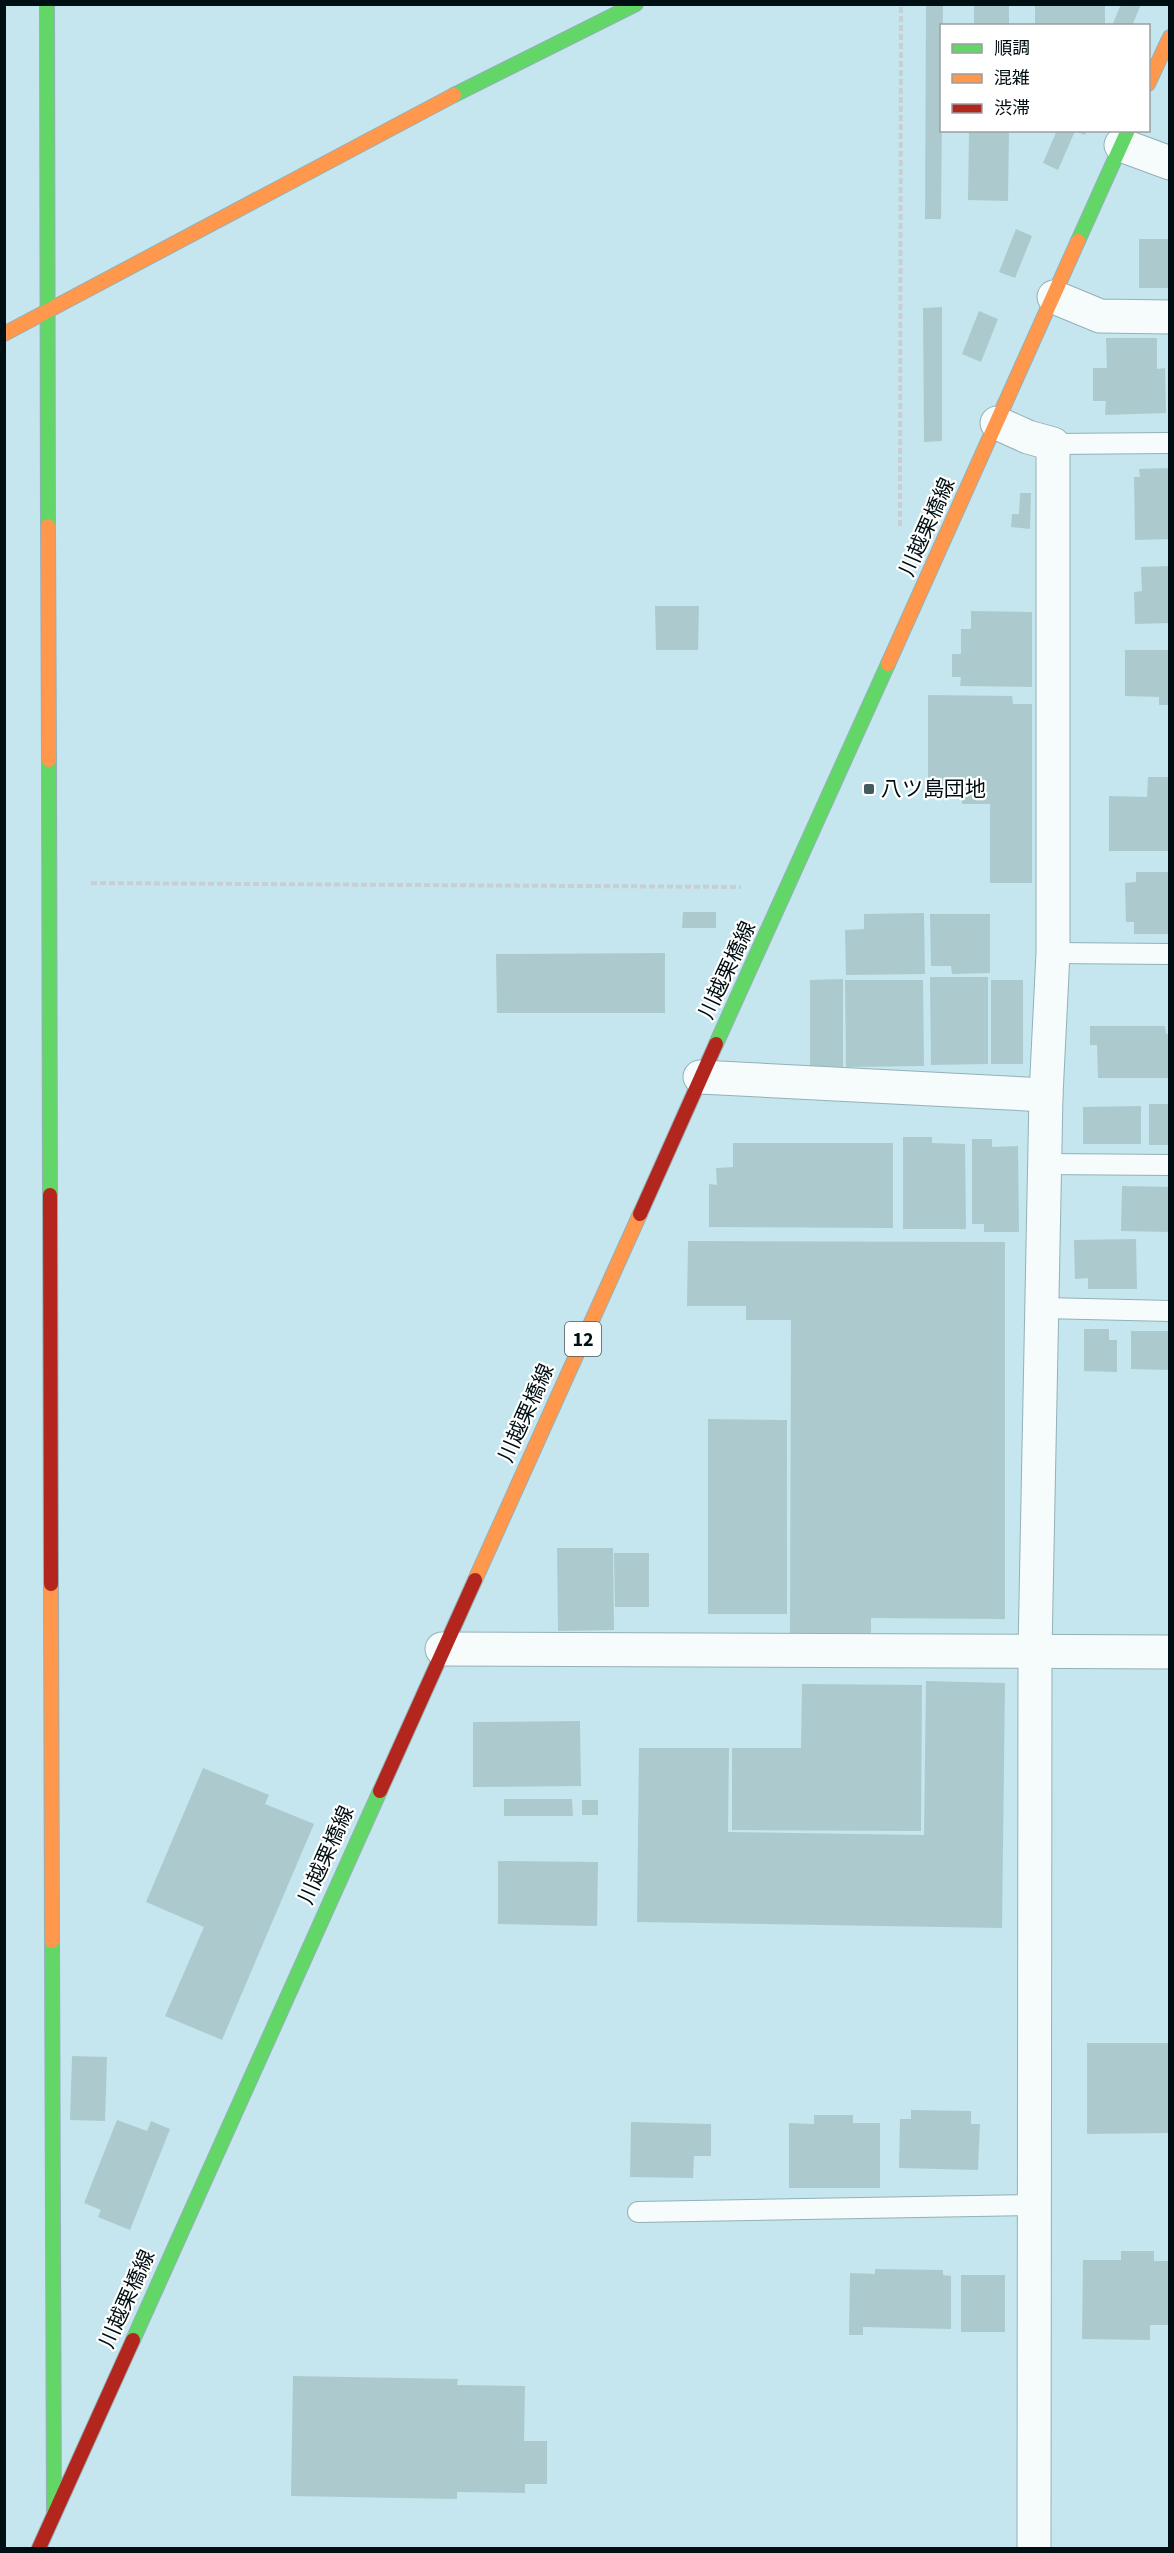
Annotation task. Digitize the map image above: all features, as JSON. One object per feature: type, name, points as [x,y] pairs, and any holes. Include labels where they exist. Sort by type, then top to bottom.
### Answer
[{"type":"street","points":[[47,4],[54,2513]]},
{"type":"street","points":[[4,334],[405,120],[636,4]]},
{"type":"street","points":[[1150,82],[1170,37]]},
{"type":"street","points":[[1125,138],[1170,163]]},
{"type":"street","name":"川越栗橋線","points":[[39,2548],[442,1649],[687,1112],[700,1077],[786,892],[1125,138]]},
{"type":"street","points":[[1054,297],[1100,316],[1170,316]]},
{"type":"street","points":[[997,423],[1028,437],[1053,444],[1053,953],[1046,1095],[1044,1308],[1035,1651],[1034,2548]]},
{"type":"street","points":[[700,1077],[1046,1095]]},
{"type":"street","points":[[442,1649],[1170,1652]]},
{"type":"lane","points":[[1053,444],[1170,444]]},
{"type":"lane","points":[[1053,953],[1170,954]]},
{"type":"lane","points":[[1045,1164],[1170,1165]]},
{"type":"lane","points":[[1044,1308],[1170,1311]]},
{"type":"lane","points":[[638,2212],[1035,2205]]},
{"type":"path","points":[[901,4],[900,532],[915,553],[932,567]]},
{"type":"path","points":[[49,883],[738,886],[786,892]]},
{"type":"building","points":[[926,4],[943,4],[943,24],[940,24],[941,219],[925,219]]},
{"type":"building","points":[[974,4],[1009,4],[1009,24],[974,24]]},
{"type":"building","points":[[1035,4],[1105,4],[1105,24],[1035,24]]},
{"type":"building","points":[[1121,4],[1141,4],[1133,24],[1113,24]]},
{"type":"building","points":[[969,132],[1009,132],[1008,201],[968,200]]},
{"type":"building","points":[[1056,132],[1075,132],[1058,170],[1043,163]]},
{"type":"building","points":[[1016,229],[1032,236],[1015,278],[999,272]]},
{"type":"building","points":[[1139,239],[1170,239],[1170,288],[1139,288]]},
{"type":"building","points":[[942,307],[942,441],[924,442],[923,308]]},
{"type":"building","points":[[979,311],[998,319],[981,362],[962,354]]},
{"type":"building","points":[[1106,338],[1157,338],[1157,369],[1165,368],[1166,413],[1105,415],[1106,401],[1093,401],[1093,368],[1107,368]]},
{"type":"building","points":[[1170,468],[1170,539],[1135,540],[1134,477],[1140,477],[1139,469]]},
{"type":"building","points":[[1020,493],[1031,493],[1030,529],[1011,527],[1012,514],[1019,514]]},
{"type":"building","points":[[1170,566],[1170,623],[1135,624],[1134,592],[1142,591],[1141,567]]},
{"type":"building","points":[[655,606],[699,606],[698,650],[656,650]]},
{"type":"building","points":[[971,611],[1032,612],[1032,687],[960,686],[961,677],[952,677],[952,654],[961,654],[961,629],[971,629]]},
{"type":"building","points":[[1125,650],[1170,650],[1170,705],[1159,705],[1159,697],[1125,696]]},
{"type":"building","points":[[928,695],[1012,696],[1013,704],[1032,704],[1032,883],[990,883],[990,804],[962,804],[962,787],[928,787]]},
{"type":"building","points":[[1148,777],[1170,777],[1170,851],[1109,851],[1109,796],[1147,797]]},
{"type":"building","points":[[1136,872],[1170,872],[1170,934],[1134,934],[1134,922],[1126,922],[1125,883],[1136,882]]},
{"type":"building","points":[[683,912],[716,912],[716,928],[682,928]]},
{"type":"building","points":[[924,913],[925,974],[846,975],[845,930],[864,929],[864,914]]},
{"type":"building","points":[[930,914],[990,914],[990,973],[952,974],[951,966],[931,966]]},
{"type":"building","points":[[665,953],[665,1013],[497,1013],[496,954]]},
{"type":"building","points":[[930,977],[988,977],[988,1064],[931,1065]]},
{"type":"building","points":[[843,979],[843,1067],[810,1066],[810,980]]},
{"type":"building","points":[[845,980],[923,980],[924,1066],[846,1067]]},
{"type":"building","points":[[991,980],[1023,980],[1023,1064],[991,1064]]},
{"type":"building","points":[[1090,1026],[1165,1026],[1166,1034],[1170,1034],[1170,1078],[1098,1078],[1097,1045],[1090,1045]]},
{"type":"building","points":[[1149,1104],[1170,1104],[1170,1145],[1149,1145]]},
{"type":"building","points":[[1141,1106],[1141,1144],[1083,1144],[1083,1107]]},
{"type":"building","points":[[903,1137],[932,1137],[932,1143],[965,1144],[966,1229],[903,1229]]},
{"type":"building","points":[[972,1139],[992,1139],[992,1147],[1018,1146],[1019,1232],[984,1232],[984,1224],[972,1224]]},
{"type":"building","points":[[733,1143],[893,1143],[893,1228],[709,1227],[709,1184],[717,1185],[716,1168],[733,1167]]},
{"type":"building","points":[[1122,1186],[1170,1187],[1170,1232],[1121,1231]]},
{"type":"building","points":[[1136,1239],[1137,1289],[1088,1289],[1088,1278],[1075,1279],[1074,1240]]},
{"type":"building","points":[[688,1241],[1005,1242],[1005,1619],[871,1618],[871,1633],[790,1633],[791,1320],[746,1320],[746,1306],[687,1306]]},
{"type":"building","points":[[1084,1329],[1109,1329],[1109,1340],[1117,1340],[1117,1372],[1084,1371]]},
{"type":"building","points":[[1131,1331],[1170,1331],[1170,1370],[1131,1369]]},
{"type":"building","points":[[708,1419],[787,1420],[787,1614],[708,1614]]},
{"type":"building","points":[[557,1548],[613,1548],[614,1630],[558,1631]]},
{"type":"building","points":[[614,1553],[649,1553],[649,1607],[615,1607]]},
{"type":"building","points":[[926,1681],[1005,1683],[1002,1928],[637,1922],[639,1748],[729,1748],[728,1832],[924,1835]]},
{"type":"building","points":[[802,1684],[922,1685],[921,1831],[732,1830],[732,1748],[801,1748]]},
{"type":"building","points":[[580,1721],[581,1786],[473,1787],[473,1722]]},
{"type":"building","points":[[203,1768],[269,1795],[265,1804],[314,1824],[222,2040],[165,2016],[204,1927],[146,1902]]},
{"type":"building","points":[[504,1799],[572,1799],[573,1816],[504,1816]]},
{"type":"building","points":[[582,1800],[598,1800],[598,1815],[582,1815]]},
{"type":"building","points":[[498,1861],[598,1862],[597,1926],[498,1924]]},
{"type":"building","points":[[1087,2043],[1170,2043],[1170,2133],[1087,2134]]},
{"type":"building","points":[[72,2056],[107,2057],[105,2121],[70,2120]]},
{"type":"building","points":[[911,2110],[971,2111],[971,2124],[980,2124],[978,2170],[899,2168],[900,2119],[911,2119]]},
{"type":"building","points":[[814,2115],[853,2115],[853,2123],[880,2123],[880,2188],[789,2188],[789,2123],[814,2124]]},
{"type":"building","points":[[117,2120],[147,2131],[151,2121],[170,2129],[130,2230],[98,2217],[101,2210],[84,2203]]},
{"type":"building","points":[[631,2122],[711,2124],[711,2156],[694,2156],[693,2178],[630,2177]]},
{"type":"building","points":[[1121,2251],[1154,2251],[1154,2261],[1170,2261],[1170,2325],[1150,2325],[1150,2340],[1082,2339],[1083,2260],[1121,2260]]},
{"type":"building","points":[[875,2269],[943,2270],[943,2275],[951,2276],[951,2329],[863,2327],[863,2335],[849,2335],[850,2273],[875,2274]]},
{"type":"building","points":[[961,2275],[1005,2275],[1005,2332],[961,2332]]},
{"type":"building","points":[[293,2376],[458,2379],[457,2385],[525,2386],[524,2441],[547,2441],[547,2484],[525,2484],[525,2493],[457,2492],[457,2499],[291,2496]]},
{"type":"traffic: fast","points":[[47,4],[48,526]]},
{"type":"traffic: fast","points":[[454,95],[636,4]]},
{"type":"traffic: fast","points":[[1078,241],[1127,132]]},
{"type":"traffic: fast","points":[[716,1044],[888,664]]},
{"type":"traffic: fast","points":[[49,760],[50,1195]]},
{"type":"traffic: fast","points":[[133,2340],[380,1791]]},
{"type":"traffic: fast","points":[[52,1941],[54,2513]]},
{"type":"traffic: slow","points":[[1150,80],[1170,37]]},
{"type":"traffic: slow","points":[[4,334],[454,95]]},
{"type":"traffic: slow","points":[[888,664],[1078,241]]},
{"type":"traffic: slow","points":[[48,526],[49,760]]},
{"type":"traffic: slow","points":[[475,1580],[640,1214]]},
{"type":"traffic: slow","points":[[51,1584],[52,1941]]},
{"type":"traffic: jam","points":[[640,1214],[716,1044]]},
{"type":"traffic: jam","points":[[50,1195],[51,1584]]},
{"type":"traffic: jam","points":[[380,1791],[475,1580]]},
{"type":"traffic: jam","points":[[39,2548],[133,2340]]},
{"type":"place","name":"八ツ島団地","points":[[869,789]]}]
